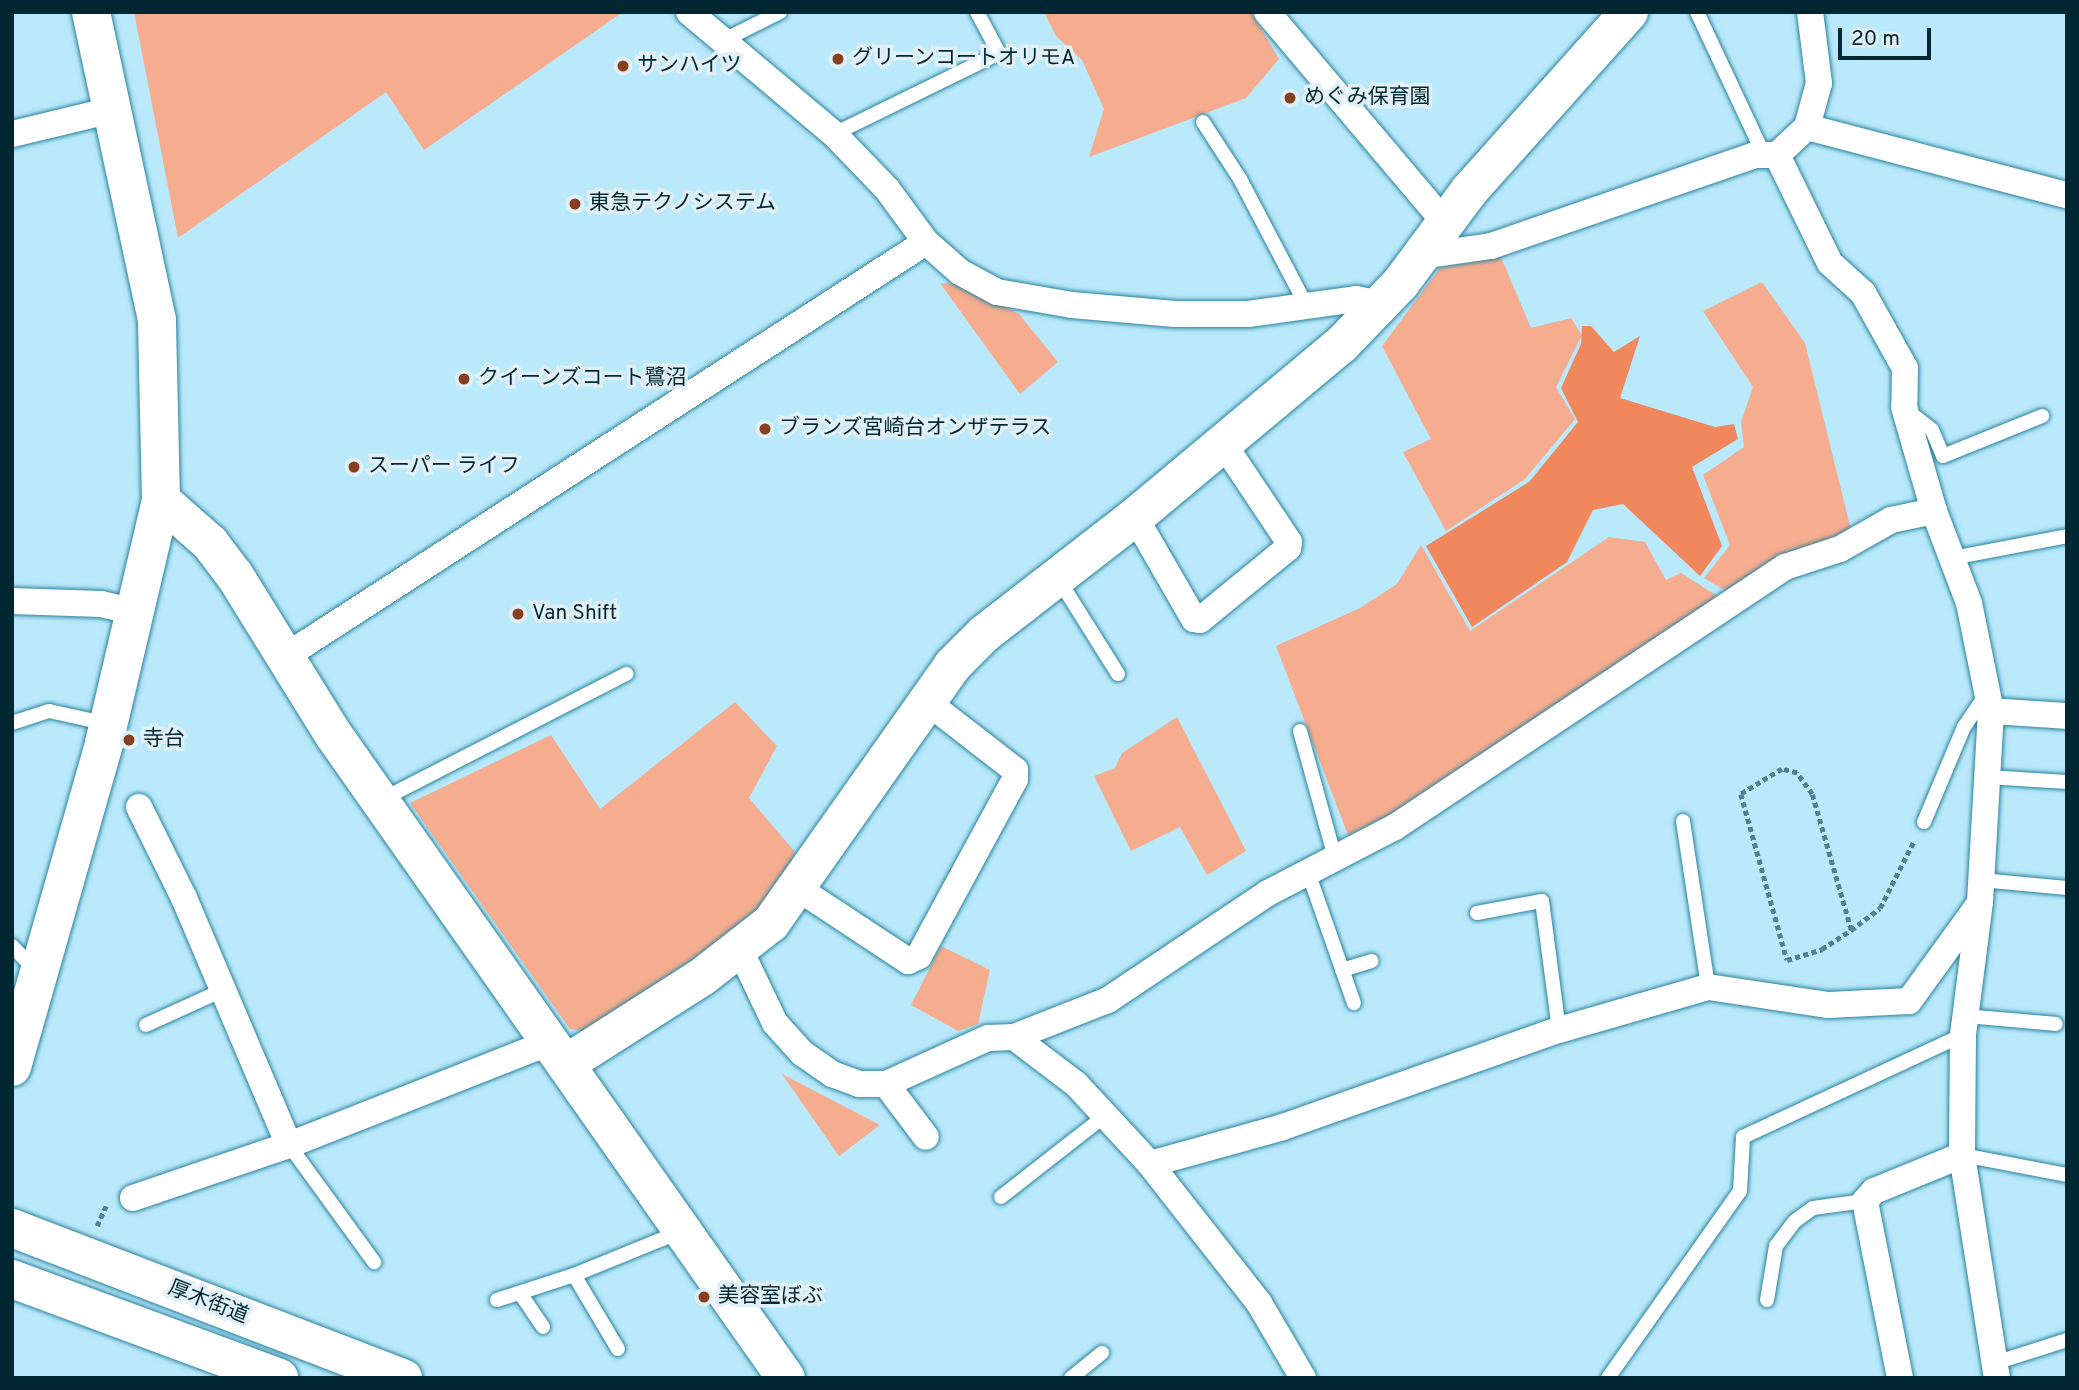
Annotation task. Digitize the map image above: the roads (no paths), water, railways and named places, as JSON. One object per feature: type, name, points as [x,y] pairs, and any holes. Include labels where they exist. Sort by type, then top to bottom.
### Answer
[{"type":"main road","points":[[12,1067],[108,724],[161,500],[157,320],[116,109],[92,12]]},
{"type":"main road","points":[[559,1052],[740,950],[771,923],[799,890],[926,701],[984,634],[1056,575],[1135,517],[1341,345],[1381,304],[1445,223],[1616,19]]},
{"type":"main road","points":[[161,500],[210,543],[380,800],[786,1378]]},
{"type":"main road","name":"厚木街道","points":[[12,1228],[403,1378]]},
{"type":"main road","points":[[12,1279],[279,1378]]},
{"type":"street","points":[[688,12],[834,134],[887,189],[926,242],[960,272],[997,292],[1072,305],[1175,314],[1248,314],[1306,303],[1356,299],[1381,304]]},
{"type":"street","points":[[1267,12],[1445,223]]},
{"type":"street","points":[[1421,256],[1491,246],[1771,155],[1807,127],[1819,83],[1810,12]]},
{"type":"street","points":[[12,134],[116,109]]},
{"type":"street","points":[[1807,127],[2067,195]]},
{"type":"street","points":[[1771,155],[1830,264],[1863,293],[1905,368],[1903,407],[1934,511],[1969,603],[1989,703],[1981,891],[1964,1026],[1962,1155],[1996,1371]]},
{"type":"street","points":[[286,656],[926,242]]},
{"type":"street","points":[[1135,517],[1194,619],[1199,620],[1288,548],[1289,542],[1223,443]]},
{"type":"street","points":[[740,950],[775,1023],[802,1053],[832,1074],[859,1084],[886,1084],[988,1038],[1014,1037],[1108,1000],[1268,893],[1395,827],[1785,566],[1840,549],[1891,520],[1934,511]]},
{"type":"street","points":[[12,601],[101,604],[136,612]]},
{"type":"street","points":[[799,890],[908,961],[919,956],[1015,779],[1015,770],[926,701]]},
{"type":"street","points":[[1989,703],[2067,716]]},
{"type":"street","points":[[139,807],[223,990],[289,1145]]},
{"type":"street","points":[[1150,1164],[1283,1127],[1559,1030],[1708,987],[1829,1006],[1909,1001],[1981,891]]},
{"type":"street","points":[[1014,1037],[1076,1084],[1150,1164],[1259,1303],[1303,1378]]},
{"type":"street","points":[[132,1198],[559,1052]]},
{"type":"street","points":[[886,1084],[926,1138]]},
{"type":"street","points":[[1900,1378],[1865,1201],[1874,1191],[1962,1155]]},
{"type":"lane","points":[[724,40],[780,12]]},
{"type":"lane","points":[[834,134],[999,53],[977,12]]},
{"type":"lane","points":[[1696,12],[1771,155]]},
{"type":"lane","points":[[1203,122],[1240,179],[1306,303]]},
{"type":"lane","points":[[1903,407],[1932,430],[1943,456],[2042,416]]},
{"type":"lane","points":[[1952,558],[2067,536]]},
{"type":"lane","points":[[1056,575],[1118,674]]},
{"type":"lane","points":[[380,800],[626,674]]},
{"type":"lane","points":[[1924,822],[1964,727],[1989,703]]},
{"type":"lane","points":[[12,723],[49,711],[108,724]]},
{"type":"lane","points":[[1300,731],[1335,858]]},
{"type":"lane","points":[[1987,777],[2067,782]]},
{"type":"lane","points":[[1683,821],[1708,987]]},
{"type":"lane","points":[[1308,872],[1354,1003]]},
{"type":"lane","points":[[1981,891],[2067,888]]},
{"type":"lane","points":[[1477,914],[1542,901],[1559,1030]]},
{"type":"lane","points":[[12,946],[39,974]]},
{"type":"lane","points":[[1342,970],[1372,961]]},
{"type":"lane","points":[[146,1025],[223,990]]},
{"type":"lane","points":[[1608,1378],[1740,1191],[1744,1137],[1964,1026],[2056,1024]]},
{"type":"lane","points":[[1002,1197],[1105,1115]]},
{"type":"lane","points":[[289,1145],[374,1262]]},
{"type":"lane","points":[[1962,1155],[2067,1175]]},
{"type":"lane","points":[[1767,1300],[1776,1247],[1795,1221],[1813,1208],[1865,1201]]},
{"type":"lane","points":[[497,1300],[574,1275],[681,1231]]},
{"type":"lane","points":[[574,1275],[618,1349]]},
{"type":"lane","points":[[520,1293],[543,1327]]},
{"type":"lane","points":[[1996,1371],[2067,1339]]},
{"type":"lane","points":[[1072,1378],[1102,1353]]},
{"type":"place","name":"グリーンコートオリモA","points":[[838,59]]},
{"type":"place","name":"サンハイツ","points":[[623,66]]},
{"type":"place","name":"めぐみ保育園","points":[[1290,98]]},
{"type":"place","name":"東急テクノシステム","points":[[575,204]]},
{"type":"place","name":"クイーンズコート鷺沼","points":[[464,379]]},
{"type":"place","name":"ブランズ宮崎台オンザテラス","points":[[765,429]]},
{"type":"place","name":"スーパー ライフ","points":[[354,467]]},
{"type":"place","name":"Van Shift","points":[[518,614]]},
{"type":"place","name":"寺台","points":[[129,740]]},
{"type":"place","name":"美容室ぼぶ","points":[[704,1297]]}]
